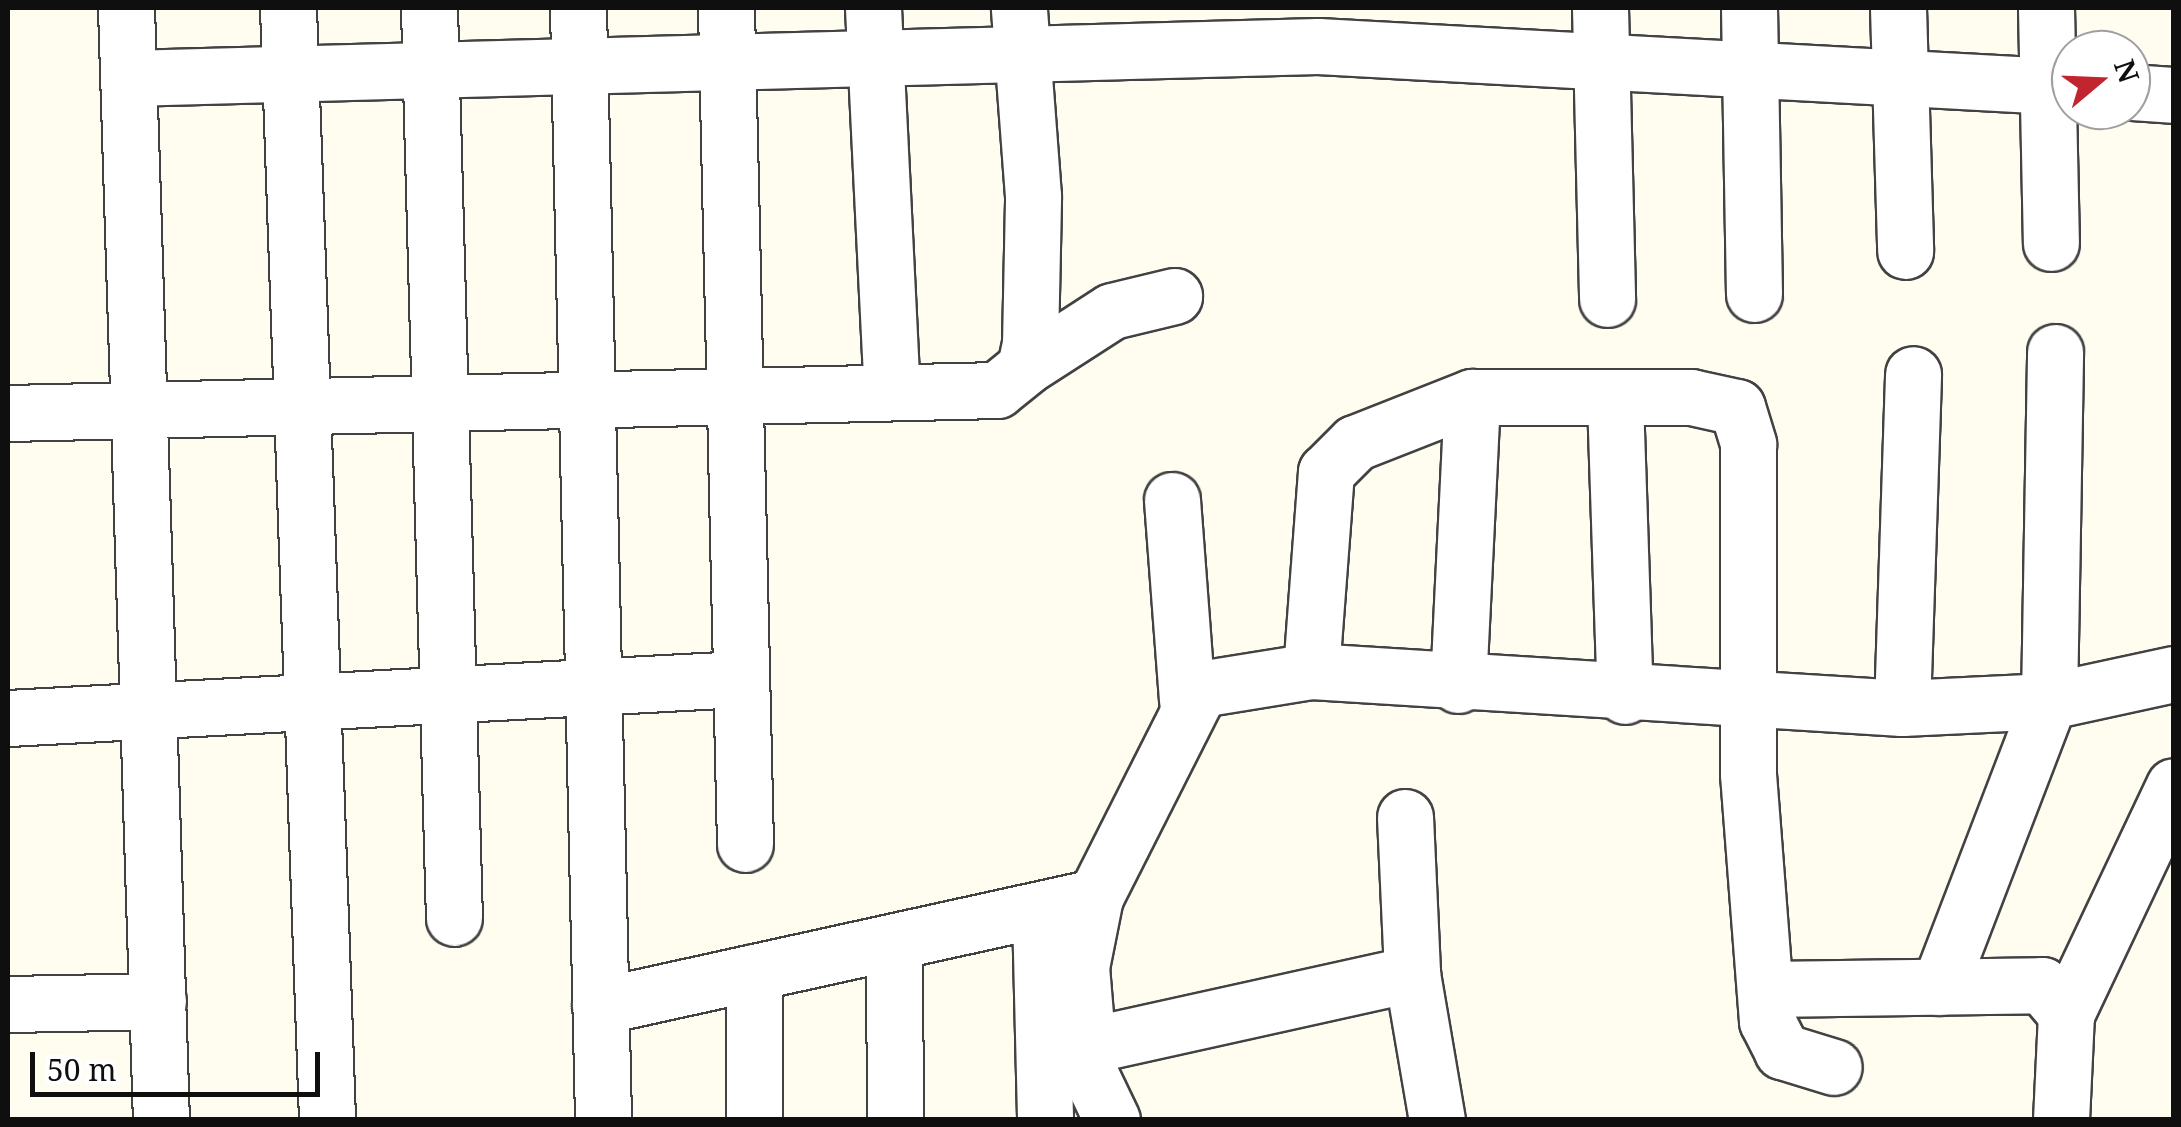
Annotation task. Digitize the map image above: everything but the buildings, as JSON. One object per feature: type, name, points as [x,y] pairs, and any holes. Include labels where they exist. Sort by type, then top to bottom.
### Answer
[{"type":"street","points":[[126,8],[134,412],[149,716],[161,1120]]},
{"type":"street","points":[[288,8],[308,700],[327,1120]]},
{"type":"street","points":[[429,8],[442,694],[454,918]]},
{"type":"street","points":[[578,8],[588,401],[588,687],[602,1120]]},
{"type":"street","points":[[726,8],[730,395],[745,844]]},
{"type":"street","points":[[1600,8],[1607,300]]},
{"type":"street","points":[[1749,8],[1754,294]]},
{"type":"street","points":[[1898,8],[1905,251]]},
{"type":"street","points":[[2046,8],[2051,38]]},
{"type":"street","points":[[128,78],[727,62],[874,33],[1317,27],[1454,31],[1600,62],[2051,86]]},
{"type":"street","points":[[1020,29],[1032,196],[1025,367]]},
{"type":"street","points":[[874,33],[892,390]]},
{"type":"street","points":[[2051,243],[2057,130]]},
{"type":"street","points":[[8,413],[997,390],[1025,367],[1112,311],[1174,296]]},
{"type":"street","points":[[1939,987],[2049,701],[2055,352]]},
{"type":"street","points":[[1902,708],[1913,374]]},
{"type":"street","points":[[1458,685],[1472,397]]},
{"type":"street","points":[[1311,671],[1326,472],[1355,442],[1472,397],[1724,399],[1745,420],[1750,704],[1766,989],[1774,1042],[1834,1067]]},
{"type":"street","points":[[1616,400],[1625,696]]},
{"type":"street","points":[[1112,1120],[1086,1046],[1081,967],[1095,897],[1187,700],[1172,500]]},
{"type":"street","points":[[1187,700],[1219,682],[1311,671],[1750,704],[1902,708],[2049,701],[2174,674]]},
{"type":"street","points":[[8,718],[149,716],[308,700],[739,679]]},
{"type":"street","points":[[2061,1120],[2066,1014],[2174,786]]},
{"type":"street","points":[[1405,817],[1412,974],[1437,1120]]},
{"type":"street","points":[[600,989],[754,972],[1095,897]]},
{"type":"street","points":[[1040,912],[1045,1120]]},
{"type":"street","points":[[894,942],[895,1120]]},
{"type":"street","points":[[754,972],[754,1120]]},
{"type":"street","points":[[1086,1046],[1412,974]]},
{"type":"street","points":[[1766,989],[2036,982],[2066,1014]]},
{"type":"street","points":[[8,1004],[158,1002]]}]
